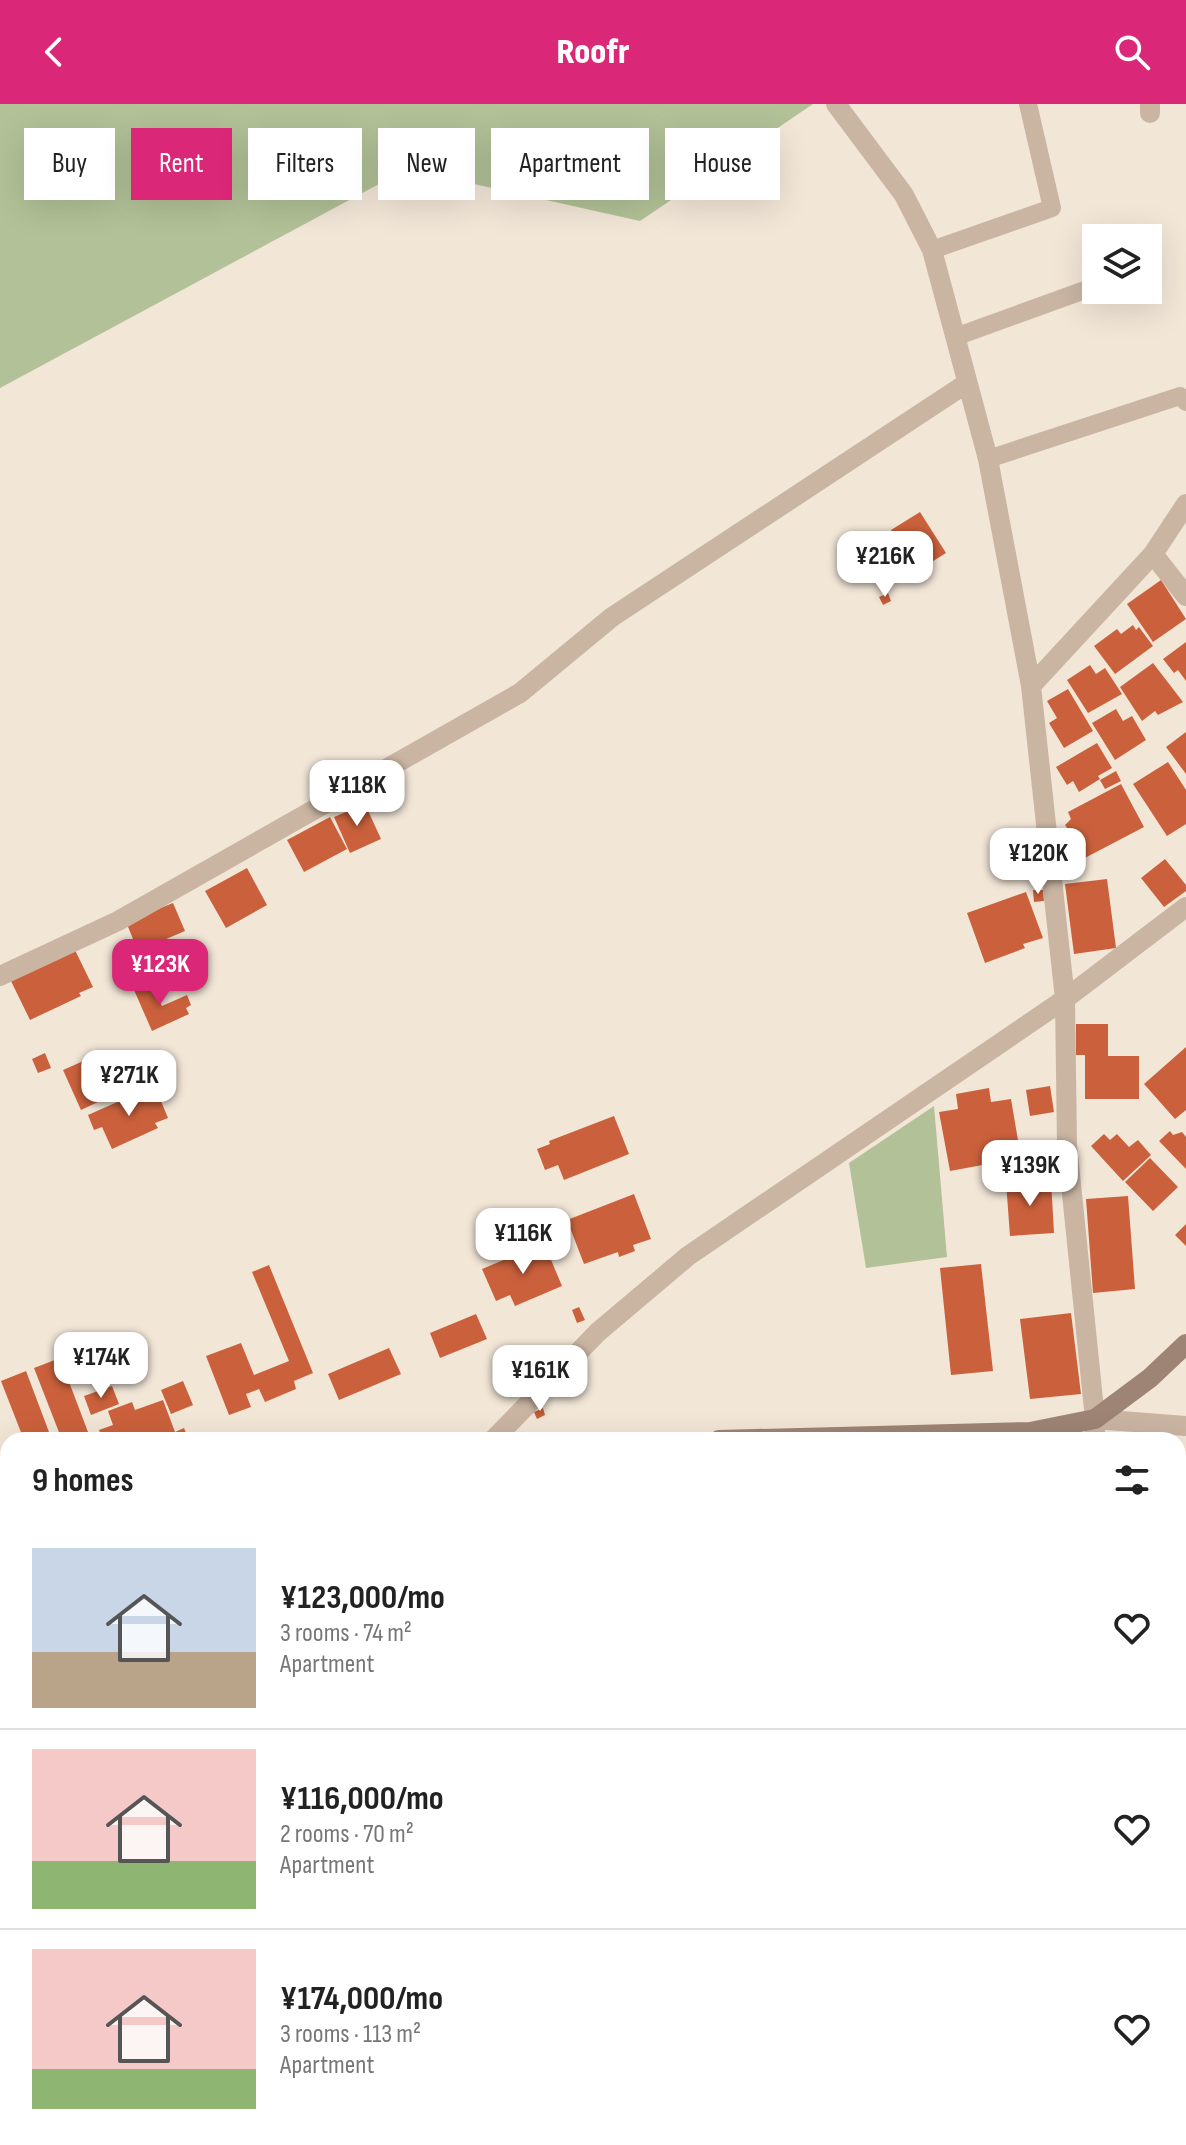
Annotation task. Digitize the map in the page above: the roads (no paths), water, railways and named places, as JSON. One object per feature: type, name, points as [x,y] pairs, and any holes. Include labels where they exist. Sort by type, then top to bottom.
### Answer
[{"type":"street","points":[[836,104],[904,195],[932,250],[988,459],[1031,686],[1065,999],[1067,1145],[1095,1430]]},
{"type":"street","points":[[0,976],[118,921],[520,693],[612,617],[967,383]]},
{"type":"street","points":[[1031,686],[1153,554],[1186,504]]},
{"type":"street","points":[[1153,554],[1186,596]]},
{"type":"street","points":[[501,1432],[598,1332],[688,1256],[1065,999],[1186,907]]},
{"type":"street","points":[[1095,1430],[1186,1344]]},
{"type":"street","points":[[1030,1432],[1186,1426]]},
{"type":"lane","points":[[932,250],[1052,208],[1028,104]]},
{"type":"lane","points":[[955,337],[1082,291]]},
{"type":"lane","points":[[988,459],[1180,396],[1186,402]]}]
